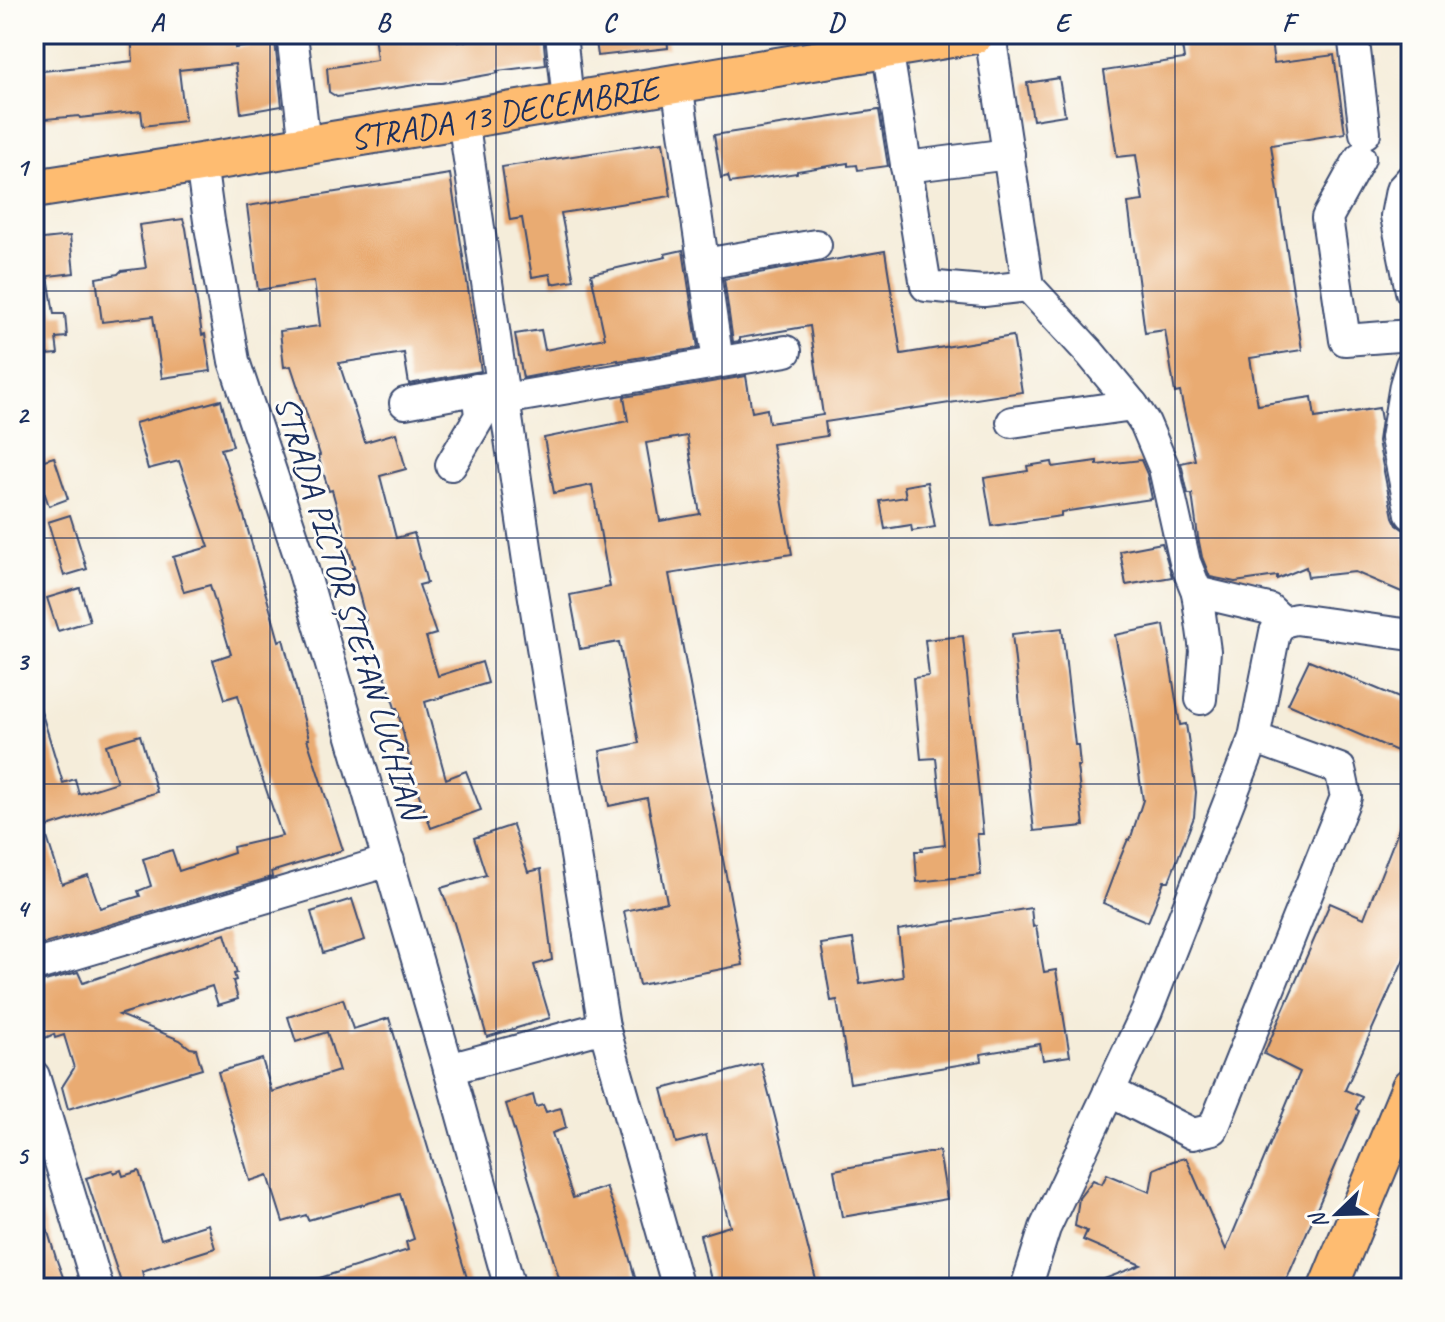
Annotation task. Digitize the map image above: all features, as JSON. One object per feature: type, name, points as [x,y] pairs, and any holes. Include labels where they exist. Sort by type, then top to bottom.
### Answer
[{"type":"main road","name":"STRADA 13 DECEMBRIE","points":[[34,189],[975,34]]},
{"type":"main road","points":[[1328,1288],[1411,1087]]},
{"type":"street","points":[[292,34],[305,145]]},
{"type":"street","points":[[561,34],[568,101]]},
{"type":"street","points":[[990,34],[1028,286],[1133,405],[1145,423],[1164,468],[1185,562],[1197,592],[1205,651],[1201,699]]},
{"type":"street","points":[[1353,34],[1363,146],[1327,218],[1345,340],[1411,335]]},
{"type":"street","points":[[887,48],[926,286],[984,291],[1028,286]]},
{"type":"street","points":[[677,84],[718,362]]},
{"type":"street","points":[[463,119],[495,391],[531,577],[604,1027],[678,1288]]},
{"type":"street","points":[[906,167],[1009,154]]},
{"type":"street","name":"STRADA PICTOR ȘTEFAN LUCHIAN","points":[[201,163],[234,361],[298,552],[510,1288]]},
{"type":"street","points":[[1411,179],[1401,190],[1396,216],[1411,291]]},
{"type":"street","points":[[704,264],[816,245]]},
{"type":"street","points":[[405,403],[786,351]]},
{"type":"street","points":[[1411,365],[1396,438],[1411,514]]},
{"type":"street","points":[[451,465],[495,391]]},
{"type":"street","points":[[1012,422],[1133,405]]},
{"type":"street","points":[[1197,592],[1269,609],[1283,622]]},
{"type":"street","points":[[1026,1288],[1045,1228],[1147,1011],[1254,738],[1275,632],[1283,622],[1296,619],[1411,635]]},
{"type":"street","points":[[1109,1091],[1193,1134],[1213,1129],[1346,797],[1340,769],[1254,738]]},
{"type":"street","points":[[34,966],[389,861]]},
{"type":"street","points":[[449,1069],[604,1027]]},
{"type":"street","points":[[34,1076],[98,1288]]},
{"type":"street","points":[[1045,1228],[1051,1288]]},
{"type":"building","points":[[131,34],[234,34],[235,48],[275,42],[282,106],[241,113],[235,64],[179,70],[185,121],[143,126],[141,111],[34,120],[34,72],[133,61]]},
{"type":"building","points":[[374,34],[456,34],[458,42],[502,34],[543,34],[546,65],[337,97],[329,92],[327,68],[377,60]]},
{"type":"building","points":[[595,34],[667,34],[668,48],[598,56]]},
{"type":"building","points":[[1270,34],[1274,63],[1334,55],[1345,133],[1271,145],[1302,350],[1250,358],[1258,405],[1312,397],[1315,418],[1379,408],[1378,441],[1393,517],[1404,530],[1408,572],[1404,593],[1355,572],[1308,577],[1306,567],[1277,579],[1277,576],[1235,582],[1210,577],[1202,557],[1192,494],[1188,494],[1181,463],[1195,460],[1180,392],[1175,393],[1165,330],[1145,333],[1128,203],[1143,201],[1136,155],[1117,157],[1104,71],[1184,59],[1182,46]]},
{"type":"building","points":[[1059,78],[1065,115],[1033,120],[1027,83]]},
{"type":"building","points":[[879,110],[888,166],[858,170],[857,165],[848,166],[848,163],[730,183],[728,176],[721,178],[714,135]]},
{"type":"building","points":[[663,142],[671,196],[561,213],[574,280],[552,284],[550,274],[532,277],[522,218],[510,220],[502,167]]},
{"type":"building","points":[[450,174],[481,371],[409,384],[404,353],[339,363],[365,442],[396,433],[406,469],[380,476],[396,538],[414,533],[427,583],[419,585],[436,634],[426,637],[438,676],[482,662],[488,683],[425,702],[446,779],[466,771],[481,810],[431,828],[417,789],[397,708],[364,621],[354,568],[332,490],[329,491],[291,366],[284,367],[280,331],[320,326],[314,281],[258,290],[247,206]]},
{"type":"building","points":[[183,219],[211,371],[162,378],[153,316],[102,322],[96,278],[146,268],[139,225]]},
{"type":"building","points":[[70,236],[74,273],[48,276],[54,314],[65,314],[67,337],[56,338],[58,354],[34,356],[34,240]]},
{"type":"building","points":[[683,250],[698,348],[523,378],[515,334],[541,330],[545,350],[605,338],[591,274],[666,257],[665,254]]},
{"type":"building","points":[[885,251],[901,354],[1013,336],[1022,392],[825,422],[827,436],[772,444],[792,554],[669,574],[743,965],[639,985],[624,911],[667,902],[647,798],[609,806],[600,751],[639,743],[619,642],[580,649],[570,595],[610,587],[592,485],[554,493],[544,438],[628,421],[624,397],[746,376],[752,412],[767,409],[769,423],[823,415],[810,326],[740,338],[740,341],[733,342],[724,279]],"holes":[[[687,436],[700,514],[660,521],[646,443]]]},
{"type":"building","points":[[221,400],[233,446],[221,449],[244,516],[279,641],[283,639],[307,739],[343,850],[271,872],[272,877],[34,947],[34,705],[39,704],[63,783],[75,779],[79,794],[117,782],[106,745],[140,735],[157,792],[44,828],[62,884],[88,875],[100,908],[140,896],[138,891],[151,886],[143,859],[172,850],[179,871],[234,853],[233,847],[282,836],[238,695],[225,699],[213,660],[231,654],[210,585],[184,592],[173,557],[209,547],[179,461],[148,469],[135,423]]},
{"type":"building","points":[[54,457],[68,499],[49,506],[41,483],[34,485],[34,463]]},
{"type":"building","points":[[1141,460],[1152,499],[992,526],[984,478],[1028,471],[1027,466],[1052,462],[1053,467],[1097,461],[1097,465]]},
{"type":"building","points":[[927,482],[935,527],[912,531],[911,525],[885,529],[880,501],[906,497],[904,486]]},
{"type":"building","points":[[70,515],[87,569],[64,576],[48,522]]},
{"type":"building","points":[[1162,543],[1172,577],[1126,585],[1120,551]]},
{"type":"building","points":[[80,588],[90,621],[58,631],[47,598]]},
{"type":"building","points":[[1164,625],[1180,725],[1186,724],[1196,792],[1194,817],[1169,881],[1164,881],[1148,922],[1103,903],[1143,800],[1115,635]]},
{"type":"building","points":[[1062,628],[1075,745],[1078,745],[1080,766],[1077,766],[1084,826],[1034,831],[1012,634]]},
{"type":"building","points":[[963,636],[983,834],[977,834],[981,875],[917,882],[915,851],[945,845],[936,758],[921,759],[913,678],[929,676],[925,640]]},
{"type":"building","points":[[1309,660],[1411,703],[1411,757],[1288,704]]},
{"type":"building","points":[[1410,800],[1411,943],[1345,1090],[1362,1097],[1356,1109],[1359,1111],[1283,1288],[1087,1288],[1141,1265],[1083,1240],[1087,1231],[1075,1226],[1079,1198],[1093,1180],[1102,1184],[1107,1174],[1150,1192],[1154,1169],[1186,1158],[1226,1250],[1300,1072],[1264,1054],[1330,903],[1364,918]]},
{"type":"building","points":[[513,825],[528,872],[541,869],[552,960],[534,965],[550,1018],[487,1037],[441,888],[486,875],[474,838]]},
{"type":"building","points":[[352,899],[365,940],[323,953],[311,912]]},
{"type":"building","points":[[1031,908],[1044,972],[1056,970],[1070,1056],[1043,1060],[1040,1044],[981,1054],[982,1061],[850,1083],[837,1000],[831,1001],[821,944],[853,939],[860,984],[903,977],[898,930]]},
{"type":"building","points":[[225,934],[237,973],[233,981],[238,999],[218,1005],[212,986],[119,1015],[196,1049],[202,1069],[68,1109],[62,1087],[74,1068],[64,1035],[55,1038],[54,1034],[45,1038],[34,998],[34,984],[78,972],[83,983]]},
{"type":"building","points":[[343,999],[353,1029],[389,1018],[470,1288],[305,1288],[304,1283],[408,1250],[406,1242],[414,1239],[400,1194],[308,1220],[306,1215],[283,1222],[268,1175],[250,1181],[218,1072],[262,1059],[272,1092],[339,1071],[327,1032],[296,1042],[288,1017]]},
{"type":"building","points":[[761,1063],[818,1288],[747,1288],[745,1280],[713,1288],[700,1235],[730,1226],[706,1135],[676,1143],[662,1089]]},
{"type":"building","points":[[533,1095],[536,1107],[543,1105],[546,1112],[561,1108],[566,1128],[552,1133],[573,1198],[606,1187],[638,1288],[562,1288],[506,1104]]},
{"type":"building","points":[[939,1151],[947,1199],[842,1217],[834,1170]]},
{"type":"building","points":[[112,1170],[114,1173],[121,1170],[123,1176],[139,1171],[161,1239],[208,1224],[215,1248],[142,1271],[146,1288],[123,1288],[86,1178]]},
{"type":"building","points":[[38,1200],[67,1288],[34,1288],[34,1201]]}]
